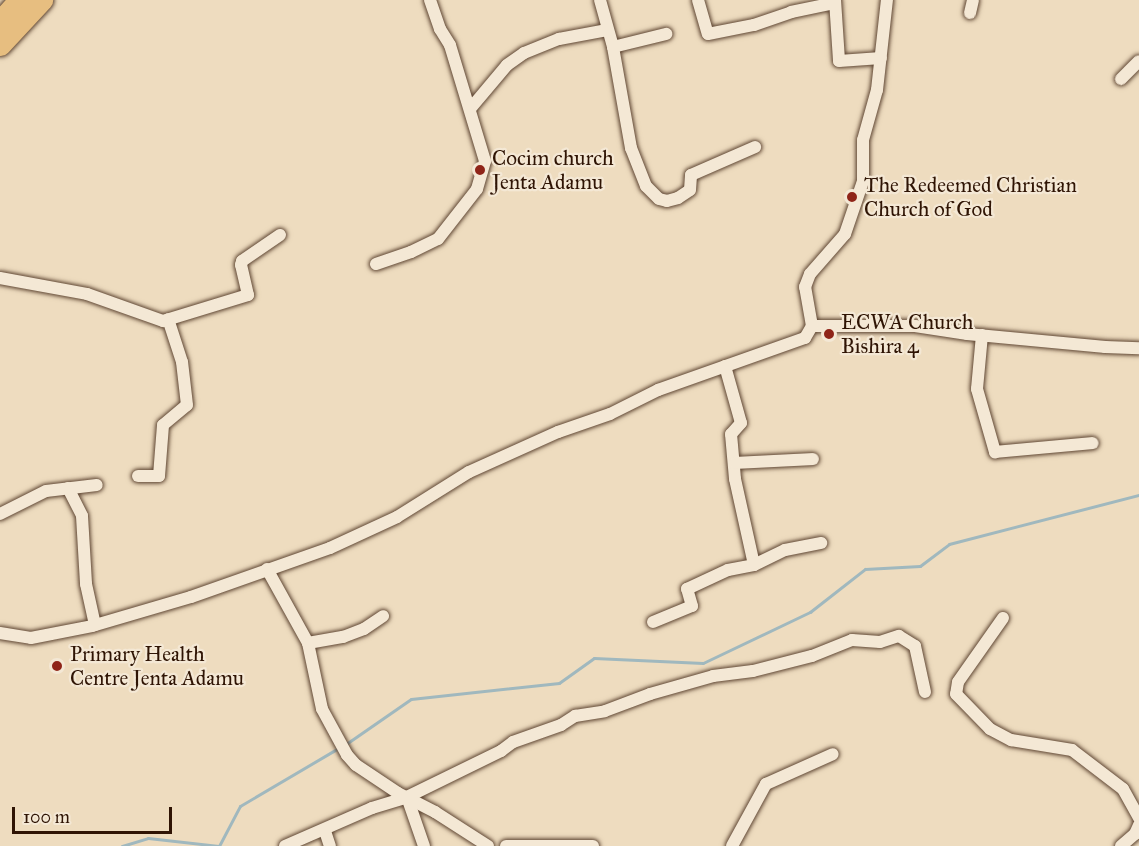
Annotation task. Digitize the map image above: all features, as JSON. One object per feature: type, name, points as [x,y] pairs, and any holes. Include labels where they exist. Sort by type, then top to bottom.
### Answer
[{"type":"highway","points":[[0,21],[19,0]]},
{"type":"highway","points":[[0,45],[42,0]]},
{"type":"street","points":[[376,264],[411,252],[438,239],[477,189],[485,161],[450,45],[440,29],[430,0]]},
{"type":"street","points":[[600,0],[613,47],[631,148],[646,186],[659,199],[667,201],[678,198],[690,190],[691,175],[755,147]]},
{"type":"street","points":[[698,0],[708,34],[754,25],[791,12],[835,1],[839,61],[881,58]]},
{"type":"street","points":[[0,633],[31,638],[95,625],[200,594],[359,535],[397,517],[469,472],[558,432],[610,414],[658,390],[805,338],[812,326],[805,287],[810,274],[845,234],[863,181],[863,140],[877,90],[887,0]]},
{"type":"street","points":[[970,13],[973,0]]},
{"type":"street","points":[[470,109],[507,65],[524,53],[559,39],[607,30]]},
{"type":"street","points":[[613,47],[666,34]]},
{"type":"street","points":[[1121,79],[1139,61]]},
{"type":"street","points":[[0,278],[87,294],[163,321],[248,295],[242,261],[280,235]]},
{"type":"street","points":[[138,476],[159,476],[164,425],[187,405],[182,362],[168,319]]},
{"type":"street","points":[[812,326],[915,326],[982,335],[1105,347],[1139,348]]},
{"type":"street","points":[[982,335],[977,389],[995,452],[1093,443]]},
{"type":"street","points":[[725,366],[741,423],[731,434],[735,479],[754,565]]},
{"type":"street","points":[[735,463],[813,459]]},
{"type":"street","points":[[0,514],[46,491],[96,485]]},
{"type":"street","points":[[68,488],[82,516],[86,584],[95,625]]},
{"type":"street","points":[[653,622],[692,606],[687,589],[728,570],[754,565],[785,550],[821,543]]},
{"type":"street","points":[[267,569],[308,643],[322,709],[347,755],[356,765],[488,846]]},
{"type":"street","points":[[308,643],[343,638],[364,629],[383,616]]},
{"type":"street","points":[[1003,618],[958,682],[956,694],[990,729],[1011,740],[1072,750],[1123,789],[1139,818]]},
{"type":"street","points":[[285,846],[325,831],[372,808],[407,797],[501,751],[513,742],[561,725],[576,716],[605,711],[650,694],[713,676],[753,671],[812,656],[852,640],[880,642],[899,636],[915,646],[925,692]]},
{"type":"street","points":[[732,846],[766,784],[833,754]]},
{"type":"street","points":[[407,797],[424,846]]},
{"type":"street","points":[[1121,846],[1135,834],[1139,825]]},
{"type":"street","points":[[325,831],[330,846]]},
{"type":"street","points":[[506,846],[593,846]]},
{"type":"waterway","points":[[346,744],[411,699],[559,683],[594,658],[703,663],[810,612],[865,569],[920,566],[949,544],[1139,495]]},
{"type":"waterway","points":[[122,846],[148,838],[219,846],[240,806],[340,747]]},
{"type":"place","name":"Cocim church Jenta Adamu","points":[[480,170]]},
{"type":"place","name":"The Redeemed Christian Church of God","points":[[852,197]]},
{"type":"place","name":"ECWA Church Bishira 4","points":[[829,334]]},
{"type":"place","name":"Primary Health Centre Jenta Adamu","points":[[57,666]]}]
